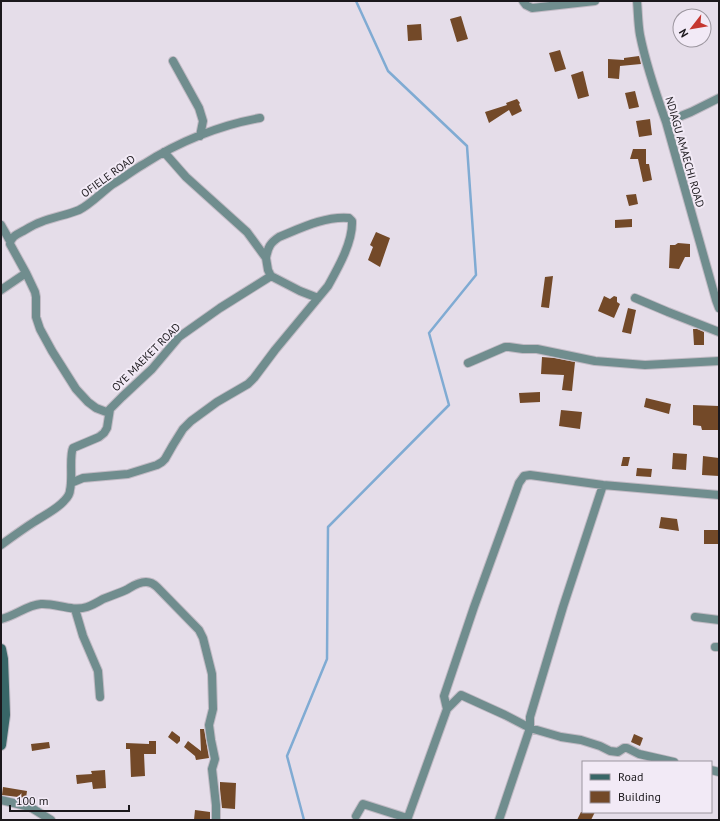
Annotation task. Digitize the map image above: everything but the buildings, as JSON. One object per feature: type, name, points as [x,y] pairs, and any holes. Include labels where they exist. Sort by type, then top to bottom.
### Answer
[{"type":"main road","points":[[1,649],[3,659],[5,715],[1,745]]},
{"type":"street","points":[[523,1],[526,6],[532,8],[595,1]]},
{"type":"street","name":"NDIAGU AMAECHI ROAD","points":[[637,1],[640,34],[646,61],[666,122],[719,308]]},
{"type":"street","points":[[173,61],[199,108],[203,121],[200,136]]},
{"type":"street","points":[[666,122],[691,112],[719,98]]},
{"type":"street","name":"OFIELE ROAD","points":[[10,241],[17,234],[41,222],[79,210],[86,206],[112,186],[164,152],[218,128],[242,121],[260,118]]},
{"type":"street","points":[[164,152],[186,177],[247,232],[266,258]]},
{"type":"street","points":[[71,483],[83,478],[128,474],[162,462],[183,430],[191,422],[217,402],[248,384],[328,286],[349,243],[352,225],[351,219],[349,218],[326,220],[280,236],[269,245],[266,258],[268,270],[271,276],[300,291],[318,298]]},
{"type":"street","points":[[1,225],[10,241],[11,248],[35,292],[36,317],[40,329],[52,352],[76,389],[88,402],[96,408],[109,413]]},
{"type":"street","points":[[1,290],[26,273]]},
{"type":"street","name":"OYE MAEKET ROAD","points":[[1,545],[65,500],[70,492],[73,448],[99,437],[104,433],[107,428],[110,409],[152,369],[184,332],[271,276]]},
{"type":"street","points":[[635,298],[719,332]]},
{"type":"street","points":[[468,363],[509,347],[537,349],[595,360],[645,364],[719,361]]},
{"type":"street","points":[[448,709],[444,696],[474,607],[519,484],[524,476],[530,475],[603,485],[719,495]]},
{"type":"street","points":[[498,820],[530,728],[530,717],[563,607],[603,485]]},
{"type":"street","points":[[1,619],[8,618],[29,607],[40,604],[50,604],[75,609],[86,608],[134,585],[146,582],[150,582],[157,587],[199,630],[212,674],[213,709],[209,725],[216,759],[212,769],[216,820]]},
{"type":"street","points":[[75,609],[96,668],[100,697]]},
{"type":"street","points":[[695,617],[719,620]]},
{"type":"street","points":[[356,816],[363,804],[407,819],[448,709],[461,695],[530,728],[581,740],[610,751],[618,752],[624,748],[627,748],[638,754],[670,761]]},
{"type":"street","points":[[1,800],[30,807],[51,820]]},
{"type":"waterway","points":[[304,820],[287,756],[327,659],[328,527],[449,405],[429,333],[476,275],[467,146],[388,71],[356,1]]}]
